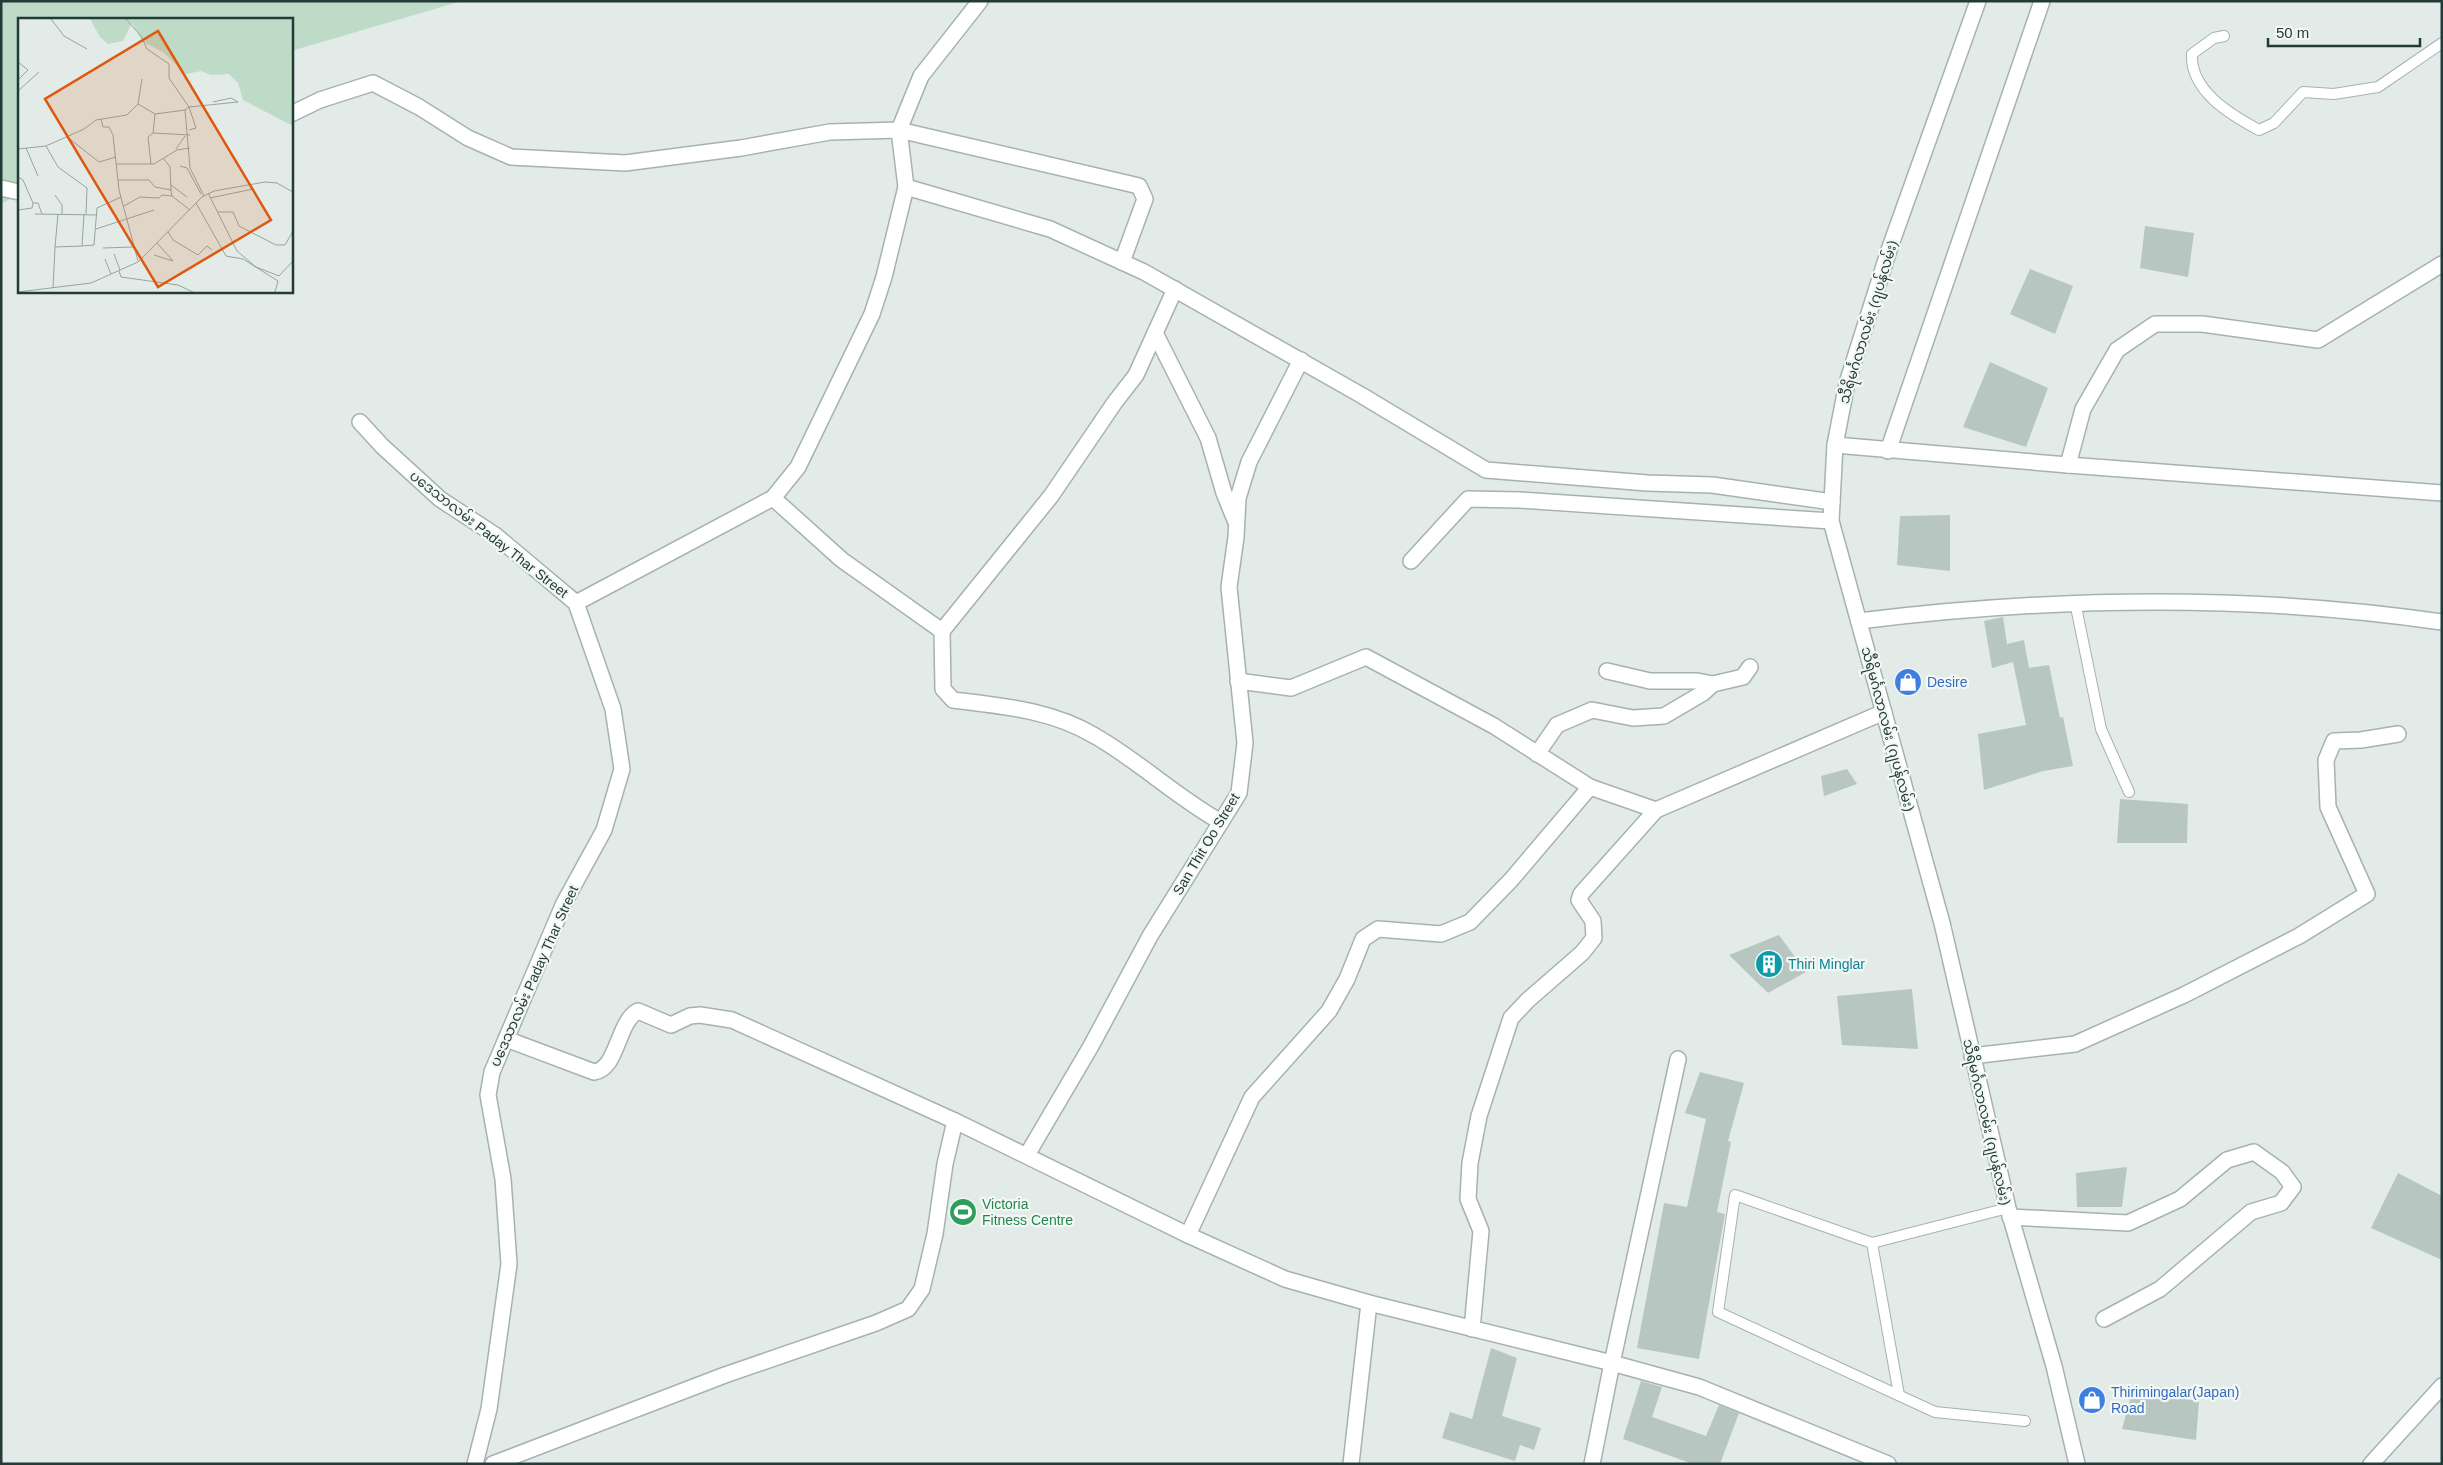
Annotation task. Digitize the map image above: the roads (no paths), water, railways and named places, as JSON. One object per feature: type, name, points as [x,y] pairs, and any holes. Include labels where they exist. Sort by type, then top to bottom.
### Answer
[{"type":"street","points":[[576,603],[773,498],[798,466],[872,314],[884,277],[906,187],[899,130],[921,76],[980,1]]},
{"type":"street","name":"သီရိမင်္ဂလာလမ်း (ဂျပန်လမ်း)","points":[[1978,1],[1889,250],[1847,383],[1835,445],[1831,522],[1944,931],[2009,1212],[2054,1366],[2077,1464]]},
{"type":"street","points":[[1888,451],[2042,1]]},
{"type":"street","points":[[292,114],[320,100],[373,84],[419,106],[468,138],[511,157],[625,163],[740,148],[830,132],[899,130],[1139,186],[1144,199],[1122,262]]},
{"type":"street","points":[[906,187],[1050,229],[1122,262],[1175,289],[1300,360],[1486,470],[1647,483],[1712,485],[1832,502]]},
{"type":"street","points":[[1,188],[18,192]]},
{"type":"street","points":[[2068,465],[2083,409],[2117,350],[2155,324],[2202,324],[2318,340],[2442,264]]},
{"type":"street","points":[[1175,289],[1136,375],[1115,402],[1051,496],[942,632],[943,690],[952,700],[1041,712],[1095,735],[1202,811],[1221,822]]},
{"type":"street","points":[[1155,333],[1208,438],[1224,493],[1237,524]]},
{"type":"street","name":"San Thit Oo Street","points":[[1027,1156],[1091,1046],[1150,936],[1239,793],[1245,743],[1229,587],[1237,524],[1238,498],[1249,462],[1300,360]]},
{"type":"street","name":"ပဒေသာလမ်း Paday Thar Street","points":[[360,422],[382,446],[440,499],[495,534],[576,603],[613,709],[622,770],[604,830],[564,903],[492,1072],[488,1095],[504,1179],[509,1264],[488,1409],[475,1464]]},
{"type":"street","points":[[1835,445],[1888,451],[2442,493]]},
{"type":"street","points":[[773,498],[842,560],[942,632]]},
{"type":"street","points":[[1411,562],[1468,499],[1519,500],[1831,522]]},
{"type":"street","points":[[1859,621],[1943,610],[2075,602],[2252,605],[2378,612],[2442,622]]},
{"type":"street","points":[[1238,681],[1291,688],[1366,657],[1494,726],[1590,787],[1656,810]]},
{"type":"street","points":[[1607,671],[1650,681],[1697,681],[1713,684],[1743,677],[1750,667]]},
{"type":"street","points":[[1537,754],[1557,725],[1592,710],[1633,718],[1664,716],[1703,693],[1713,684]]},
{"type":"street","points":[[1472,1329],[1480,1231],[1468,1199],[1470,1163],[1479,1116],[1512,1018],[1528,1000],[1582,953],[1594,938],[1593,920],[1579,900],[1581,894],[1656,810],[1884,712]]},
{"type":"street","points":[[1972,1056],[2075,1044],[2184,995],[2299,936],[2367,894],[2328,807],[2326,760],[2334,741],[2361,740],[2398,734]]},
{"type":"street","points":[[1188,1235],[1252,1097],[1329,1011],[1347,979],[1362,939],[1378,930],[1441,934],[1470,922],[1512,880],[1590,787]]},
{"type":"street","points":[[506,1039],[594,1072],[606,1066],[628,1021],[638,1011],[671,1025],[690,1016],[700,1015],[732,1020],[955,1121],[1188,1235],[1285,1279],[1369,1303],[1612,1363],[1699,1387],[1888,1464]]},
{"type":"street","points":[[1592,1464],[1678,1060]]},
{"type":"street","points":[[493,1464],[724,1376],[876,1323],[908,1309],[922,1289],[935,1234],[945,1164],[955,1121]]},
{"type":"street","points":[[2009,1212],[2128,1223],[2180,1199],[2227,1160],[2254,1152],[2282,1172],[2293,1188],[2281,1204],[2251,1212],[2160,1289],[2104,1319]]},
{"type":"street","points":[[1351,1464],[1369,1303]]},
{"type":"street","points":[[2370,1464],[2442,1386]]},
{"type":"lane","points":[[2224,36],[2214,38],[2192,54],[2191,66],[2202,86],[2229,114],[2259,130],[2274,123],[2303,92],[2334,94],[2378,86],[2442,43]]},
{"type":"lane","points":[[2075,602],[2101,729],[2129,792]]},
{"type":"lane","points":[[2009,1212],[1872,1243],[1735,1195],[1718,1312],[1936,1412],[2025,1421]]},
{"type":"lane","points":[[1872,1243],[1898,1395]]},
{"type":"place","name":"Desire","points":[[1908,682]]},
{"type":"place","name":"Thiri Minglar","points":[[1769,964]]},
{"type":"place","name":"Victoria Fitness Centre","points":[[963,1212]]},
{"type":"place","name":"Thirimingalar(Japan) Road","points":[[2092,1400]]}]
